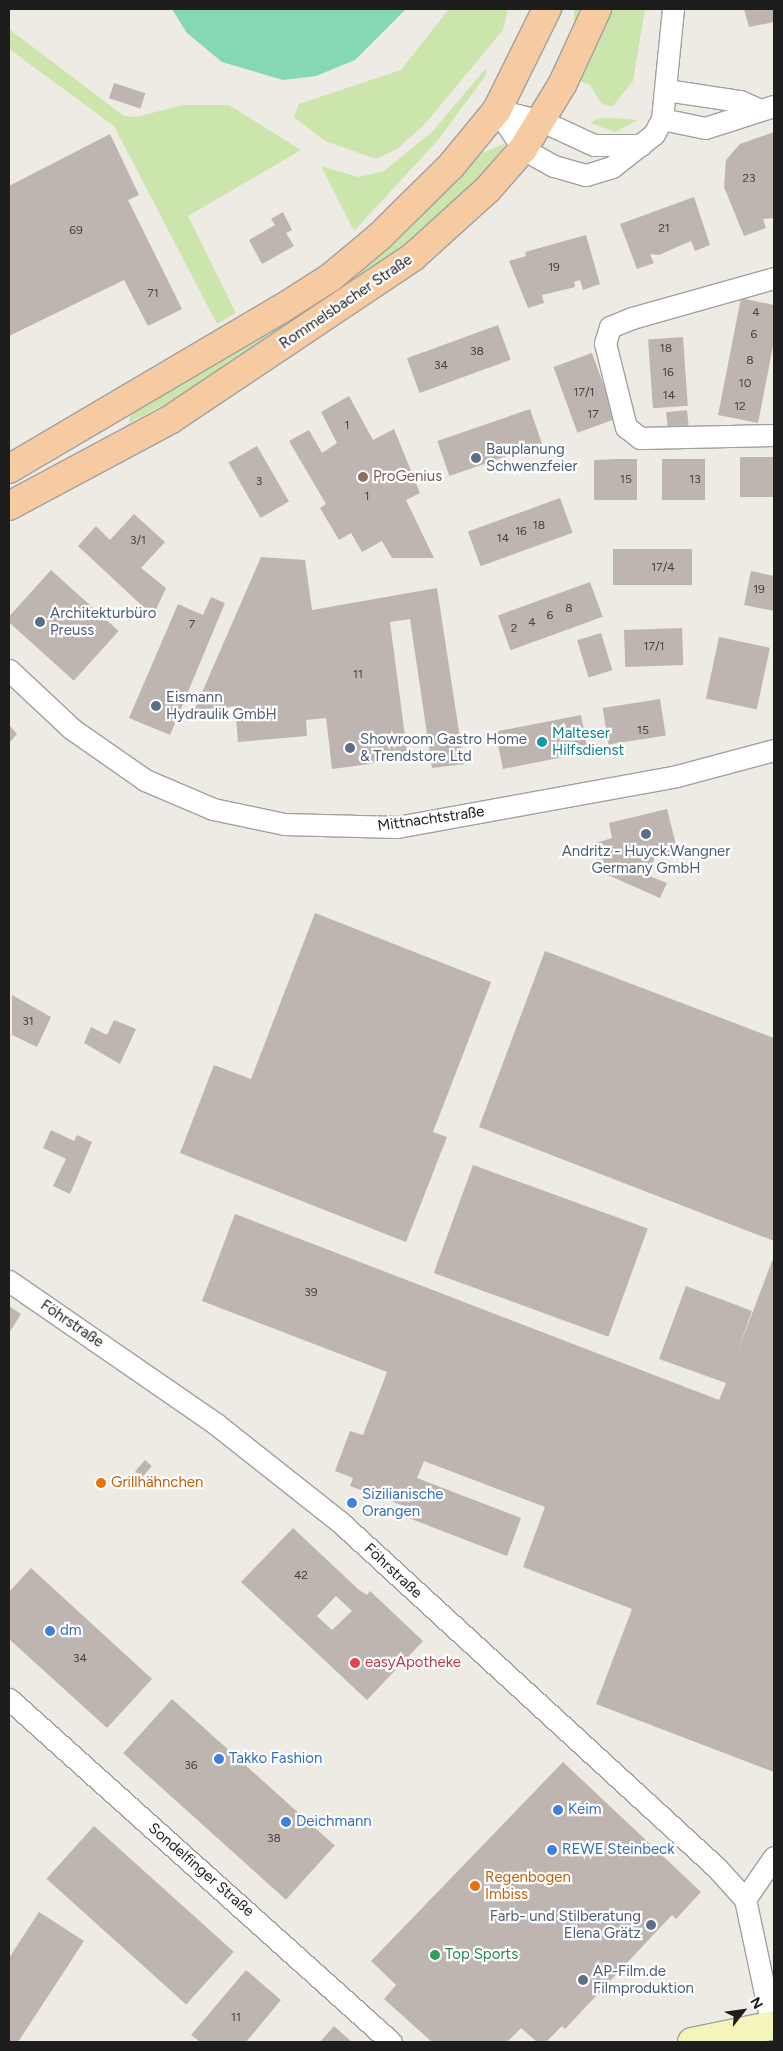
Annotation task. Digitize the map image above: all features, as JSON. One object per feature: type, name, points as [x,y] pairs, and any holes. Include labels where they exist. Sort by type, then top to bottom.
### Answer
[{"type":"main road","name":"Rommelsbacher Straße","points":[[9,469],[331,277],[451,166],[497,110],[547,9]]},
{"type":"main road","name":"Rommelsbacher Straße","points":[[9,506],[171,419],[413,257],[482,195],[523,149],[542,121],[597,9]]},
{"type":"main road","points":[[692,2042],[773,2025]]},
{"type":"street","points":[[497,110],[523,149],[554,166],[586,175],[612,167],[642,145],[662,119],[673,9]]},
{"type":"street","points":[[666,90],[740,100],[766,108]]},
{"type":"street","points":[[662,119],[705,128],[730,123],[766,108]]},
{"type":"street","points":[[497,110],[542,121],[594,145],[642,145]]},
{"type":"street","points":[[774,278],[610,326],[604,343],[626,427],[640,438],[774,435]]},
{"type":"street","name":"Mittnachtstraße","points":[[9,670],[72,729],[145,780],[213,809],[284,824],[397,827],[677,776],[774,750]]},
{"type":"street","name":"Föhrstraße","points":[[9,1281],[195,1408],[340,1522],[716,1867],[745,1899]]},
{"type":"street","name":"Sondelfinger Straße","points":[[9,1699],[391,2042]]},
{"type":"street","points":[[773,2025],[745,1899],[774,1857]]},
{"type":"green space","points":[[172,9],[406,9],[355,60],[316,76],[283,80],[222,62],[187,33]]},
{"type":"green space","points":[[449,9],[508,9],[503,30],[424,125],[397,149],[376,159],[325,141],[294,117],[299,104],[401,70]]},
{"type":"green space","points":[[574,9],[584,9],[584,73],[574,73]]},
{"type":"green space","points":[[610,9],[645,9],[633,81],[612,107],[601,103],[590,85],[580,81]]},
{"type":"green space","points":[[9,29],[124,116],[136,117],[183,105],[229,105],[301,150],[188,216],[236,313],[217,324],[114,126],[9,49]]},
{"type":"green space","points":[[486,68],[486,75],[438,140],[354,231],[321,166],[358,177],[384,171],[433,131]]},
{"type":"green space","points":[[599,118],[638,120],[615,132],[590,123]]},
{"type":"green space","points":[[506,143],[479,182],[436,223],[206,383],[129,423],[130,414],[303,312],[342,284],[427,211],[482,153]]},
{"type":"building","points":[[744,9],[774,9],[774,22],[749,27]]},
{"type":"building","points":[[114,83],[145,93],[140,108],[109,98]]},
{"type":"building","points":[[774,132],[774,218],[763,219],[766,228],[744,236],[724,187],[726,160],[740,144]]},
{"type":"building","points":[[110,134],[139,195],[128,200],[182,309],[148,326],[124,280],[9,336],[9,186]]},
{"type":"building","points":[[694,197],[710,245],[695,251],[691,241],[659,255],[650,254],[654,263],[637,269],[620,224]]},
{"type":"building","points":[[283,212],[292,230],[286,233],[294,246],[262,264],[249,240],[275,225],[271,219]]},
{"type":"building","points":[[586,235],[600,284],[583,290],[580,280],[574,282],[575,287],[542,295],[544,303],[528,308],[509,261],[526,256],[525,252]]},
{"type":"building","points":[[741,298],[774,305],[774,341],[758,423],[718,415]]},
{"type":"building","points":[[498,325],[511,360],[420,393],[407,358]]},
{"type":"building","points":[[683,337],[688,406],[653,408],[648,339]]},
{"type":"building","points":[[592,353],[616,419],[577,433],[553,367]]},
{"type":"building","points":[[349,396],[373,440],[394,429],[420,493],[406,500],[434,558],[392,558],[382,541],[362,552],[351,533],[339,540],[320,508],[326,504],[289,441],[309,430],[322,453],[337,443],[321,412]]},
{"type":"building","points":[[530,409],[542,444],[449,476],[437,441]]},
{"type":"building","points":[[687,410],[689,430],[668,432],[666,412]]},
{"type":"building","points":[[257,446],[289,501],[260,518],[228,462]]},
{"type":"building","points":[[740,457],[774,457],[774,497],[740,497]]},
{"type":"building","points":[[637,459],[637,500],[594,500],[594,460]]},
{"type":"building","points":[[662,459],[705,459],[705,500],[662,500]]},
{"type":"building","points":[[560,498],[573,533],[481,566],[468,532]]},
{"type":"building","points":[[134,514],[165,542],[141,568],[166,588],[153,616],[78,546],[96,526],[110,540]]},
{"type":"building","points":[[613,549],[692,549],[692,585],[613,585]]},
{"type":"building","points":[[261,557],[305,560],[312,610],[437,588],[464,764],[432,768],[410,619],[390,622],[408,759],[332,769],[326,718],[306,720],[307,736],[238,742],[235,706],[193,713]]},
{"type":"building","points":[[51,570],[119,631],[74,681],[9,622],[9,617]]},
{"type":"building","points":[[751,571],[774,576],[774,611],[744,605]]},
{"type":"building","points":[[590,582],[603,617],[511,650],[498,616]]},
{"type":"building","points":[[211,597],[225,603],[170,735],[129,718],[178,604],[203,615]]},
{"type":"building","points":[[682,628],[683,665],[625,667],[624,630]]},
{"type":"building","points":[[601,633],[612,670],[588,678],[577,640]]},
{"type":"building","points":[[719,637],[770,648],[757,709],[706,699]]},
{"type":"building","points":[[660,699],[666,736],[609,745],[603,708]]},
{"type":"building","name":"Malteser Hilfsdienst","points":[[581,715],[588,752],[503,769],[496,732]]},
{"type":"building","points":[[9,725],[17,734],[9,743]]},
{"type":"building","points":[[667,809],[677,849],[655,856],[649,876],[667,883],[660,898],[601,872],[604,861],[593,852],[596,843],[612,838],[609,823]]},
{"type":"building","points":[[315,913],[491,982],[433,1132],[447,1137],[406,1242],[180,1153],[214,1065],[251,1079]]},
{"type":"building","points":[[545,951],[774,1038],[774,1241],[479,1127]]},
{"type":"building","points":[[12,995],[51,1017],[37,1047],[12,1035]]},
{"type":"building","points":[[114,1020],[136,1029],[120,1064],[84,1043],[91,1027],[107,1035]]},
{"type":"building","points":[[51,1130],[74,1141],[77,1135],[92,1142],[70,1194],[53,1186],[66,1159],[43,1148]]},
{"type":"building","points":[[473,1165],[648,1229],[608,1337],[434,1273]]},
{"type":"building","points":[[235,1214],[719,1400],[726,1383],[659,1359],[686,1286],[752,1311],[737,1353],[774,1256],[774,1772],[596,1704],[632,1609],[523,1567],[545,1507],[424,1461],[417,1478],[521,1518],[507,1556],[401,1515],[404,1506],[350,1486],[353,1478],[335,1471],[350,1431],[363,1435],[387,1372],[202,1301]]},
{"type":"building","points":[[9,1306],[21,1314],[9,1333]]},
{"type":"building","points":[[145,1460],[152,1466],[142,1477],[135,1471]]},
{"type":"building","points":[[293,1528],[358,1589],[367,1595],[370,1591],[423,1641],[367,1700],[241,1582]],"holes":[[[336,1596],[352,1611],[332,1630],[317,1616]]]},
{"type":"building","points":[[31,1568],[152,1679],[107,1728],[9,1639],[9,1592]]},
{"type":"building","points":[[172,1699],[335,1846],[286,1900],[123,1753]]},
{"type":"building","points":[[563,1762],[701,1892],[676,1919],[672,1915],[565,2029],[562,2026],[546,2042],[537,2042],[521,2028],[507,2042],[432,2042],[384,1999],[396,1985],[371,1961]]},
{"type":"building","points":[[94,1826],[234,1952],[186,2005],[46,1879]]},
{"type":"building","points":[[39,1912],[84,1941],[18,2042],[9,2042],[9,1958]]},
{"type":"building","points":[[246,1970],[281,2000],[246,2042],[200,2042],[191,2035]]},
{"type":"building","points":[[334,2026],[352,2042],[320,2042]]},
{"type":"place","name":"Bauplanung Schwenzfeier","points":[[476,458]]},
{"type":"place","name":"ProGenius","points":[[363,477]]},
{"type":"place","name":"Architekturbüro Preuss","points":[[40,622]]},
{"type":"place","name":"Eismann Hydraulik GmbH","points":[[156,706]]},
{"type":"place","name":"Malteser Hilfsdienst","points":[[542,742]]},
{"type":"place","name":"Showroom Gastro Home & Trendstore Ltd","points":[[350,748]]},
{"type":"place","name":"Andritz - Huyck.Wangner Germany GmbH","points":[[646,834]]},
{"type":"place","name":"Grillhähnchen","points":[[101,1483]]},
{"type":"place","name":"Sizilianische Orangen","points":[[352,1503]]},
{"type":"place","name":"dm","points":[[50,1631]]},
{"type":"place","name":"easyApotheke","points":[[355,1663]]},
{"type":"place","name":"Takko Fashion","points":[[219,1759]]},
{"type":"place","name":"Keim","points":[[558,1810]]},
{"type":"place","name":"Deichmann","points":[[286,1822]]},
{"type":"place","name":"REWE Steinbeck","points":[[552,1850]]},
{"type":"place","name":"Regenbogen Imbiss","points":[[475,1886]]},
{"type":"place","name":"Farb- und Stilberatung Elena Grätz","points":[[651,1925]]},
{"type":"place","name":"Top Sports","points":[[435,1955]]},
{"type":"place","name":"AP-Film.de Filmproduktion","points":[[583,1980]]}]
